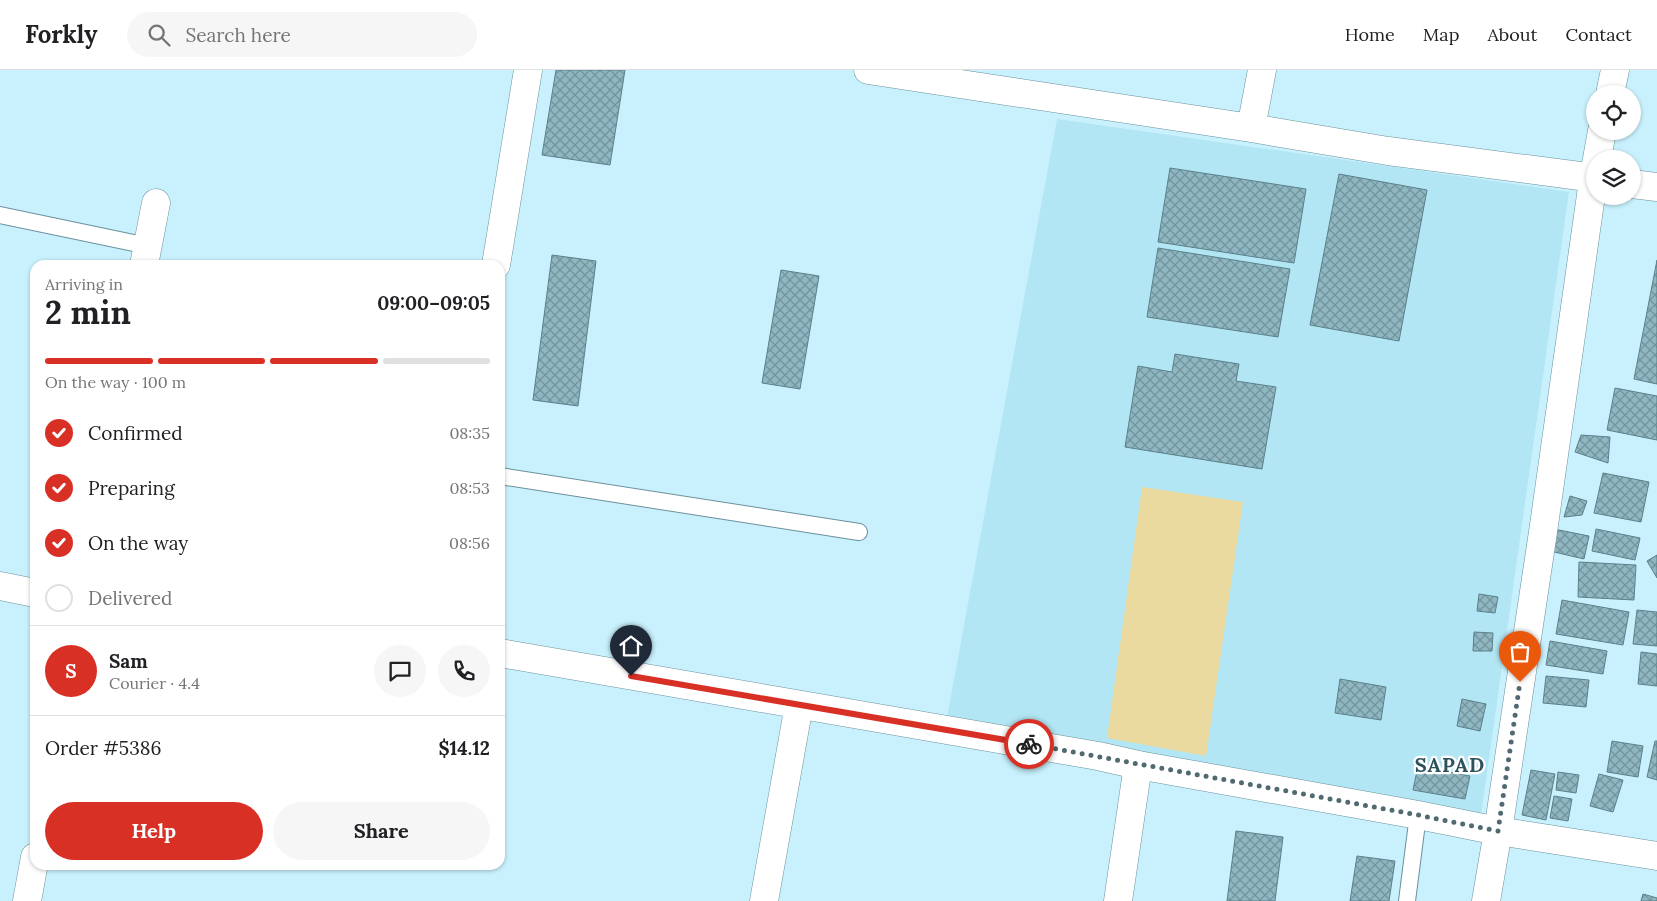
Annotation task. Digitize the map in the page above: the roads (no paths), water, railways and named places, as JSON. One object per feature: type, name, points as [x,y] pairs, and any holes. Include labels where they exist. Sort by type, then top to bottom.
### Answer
[{"type":"street","points":[[497,260],[528,70]]},
{"type":"street","points":[[868,70],[1251,128],[1388,151],[1586,169]]},
{"type":"street","points":[[1251,128],[1262,70]]},
{"type":"street","points":[[1612,85],[1614,70]]},
{"type":"street","points":[[1641,185],[1657,187]]},
{"type":"street","points":[[146,255],[156,204]]},
{"type":"street","points":[[1486,901],[1543,532],[1590,205]]},
{"type":"street","points":[[0,586],[30,592]]},
{"type":"street","points":[[505,654],[1098,756],[1498,831],[1657,856]]},
{"type":"street","points":[[764,901],[799,705]]},
{"type":"street","points":[[1118,901],[1138,765]]},
{"type":"street","points":[[27,901],[33,870]]},
{"type":"lane","points":[[0,215],[146,255]]},
{"type":"lane","points":[[505,477],[859,532]]},
{"type":"lane","points":[[1407,901],[1418,815]]},
{"type":"district","name":"SAPAD","points":[[1450,765]]}]
